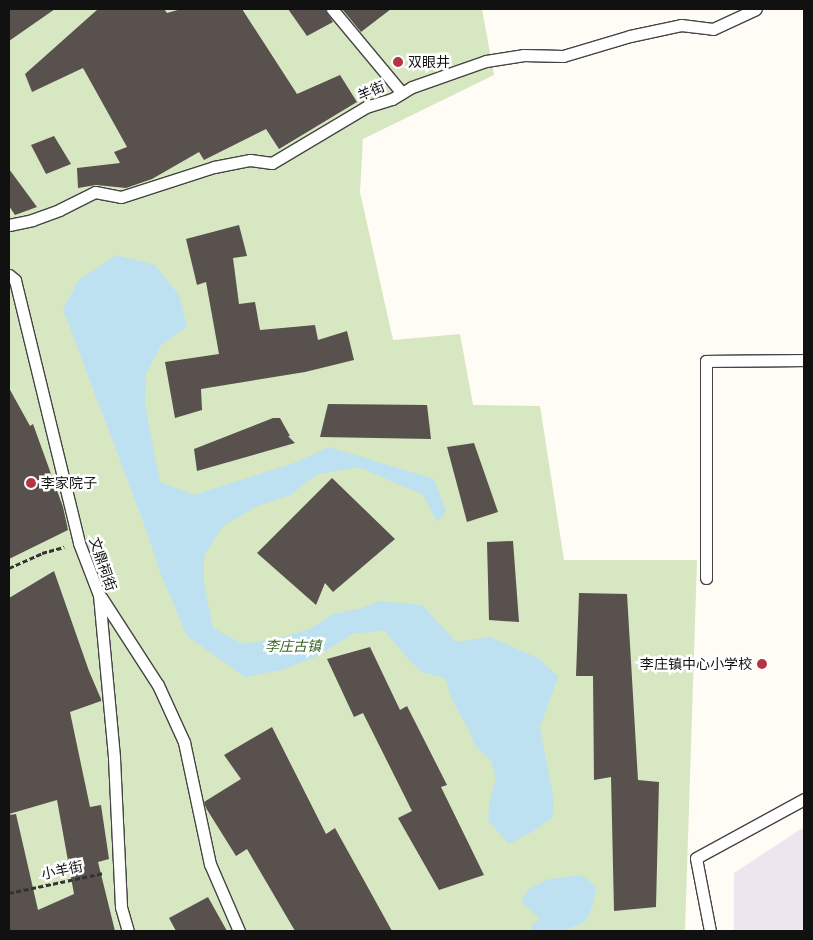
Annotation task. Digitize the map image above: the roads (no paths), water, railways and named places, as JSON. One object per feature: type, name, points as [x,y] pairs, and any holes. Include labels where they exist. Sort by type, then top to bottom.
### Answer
[{"type":"lane","points":[[332,9],[402,93]]},
{"type":"lane","name":"羊街","points":[[9,225],[32,220],[59,210],[95,192],[122,197],[214,167],[250,160],[272,163],[366,107],[392,99],[412,87],[486,61],[523,55],[563,56],[630,36],[681,25],[713,29],[756,9]]},
{"type":"lane","name":"文鼎祠街","points":[[9,275],[15,280],[80,543],[99,595],[114,758],[122,907],[128,931]]},
{"type":"lane","points":[[706,578],[706,361],[804,360]]},
{"type":"lane","points":[[99,595],[158,685],[184,742],[210,864],[239,931]]},
{"type":"lane","points":[[710,931],[696,858],[804,799]]},
{"type":"water","points":[[116,255],[155,265],[179,295],[187,327],[161,345],[146,374],[145,405],[160,482],[194,495],[294,463],[329,447],[434,479],[446,512],[437,522],[423,495],[359,467],[318,474],[290,495],[256,507],[223,526],[204,556],[204,584],[213,628],[243,644],[280,638],[310,629],[333,614],[359,609],[379,601],[422,605],[456,642],[490,637],[538,658],[558,676],[540,728],[554,800],[552,818],[532,832],[509,844],[488,821],[489,803],[496,779],[491,761],[474,744],[469,730],[452,700],[445,678],[422,672],[409,660],[384,630],[353,634],[317,656],[282,670],[245,677],[187,636],[160,572],[148,535],[63,309],[79,280]]},
{"type":"water","points":[[581,875],[596,886],[593,905],[585,922],[562,931],[531,931],[531,926],[540,919],[521,901],[529,889],[549,879]]},
{"type":"place","name":"双眼井","points":[[398,62]]},
{"type":"place","name":"李家院子","points":[[31,483]]},
{"type":"place","name":"李庄镇中心小学校","points":[[762,664]]},
{"type":"park label","name":"李庄古镇","points":[[293,646]]}]
